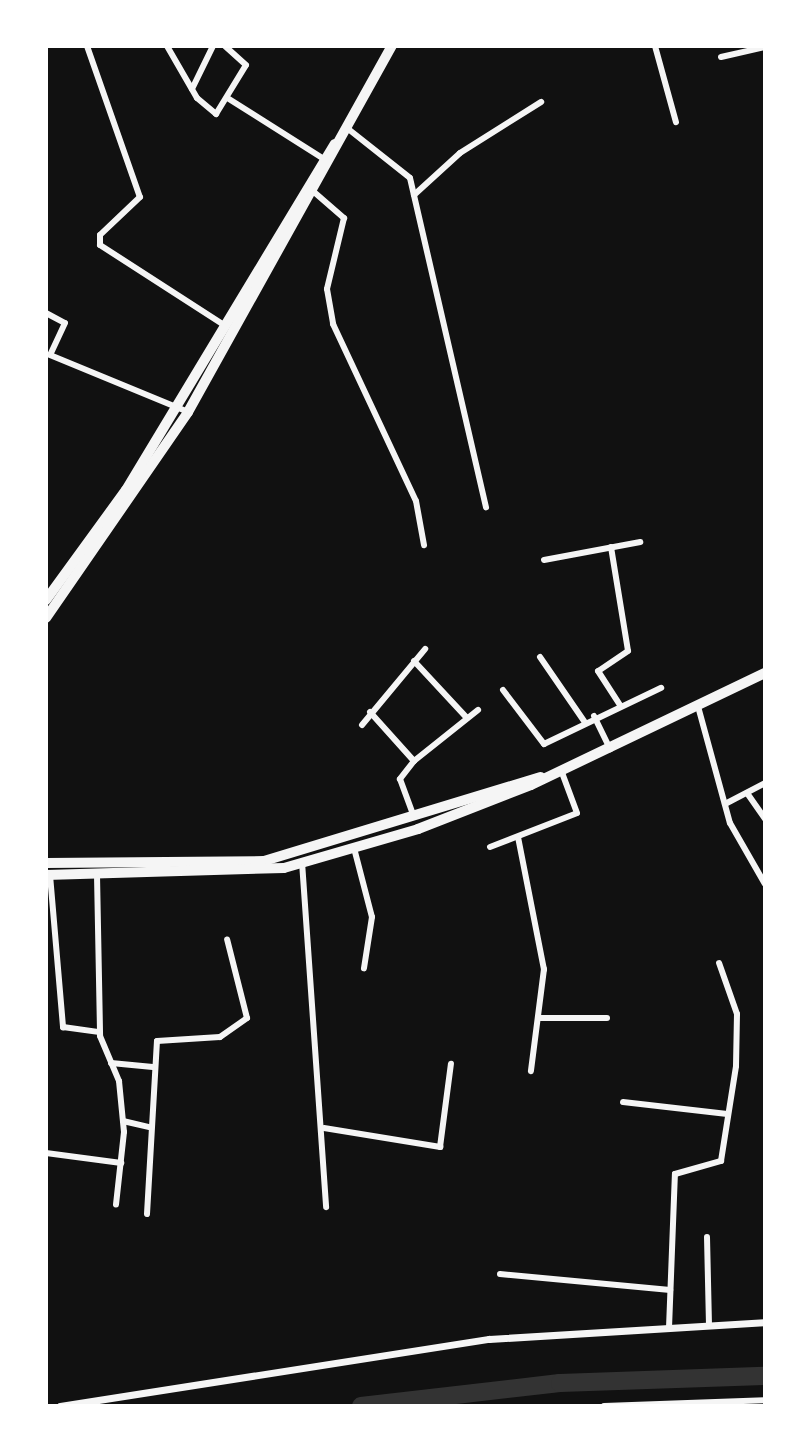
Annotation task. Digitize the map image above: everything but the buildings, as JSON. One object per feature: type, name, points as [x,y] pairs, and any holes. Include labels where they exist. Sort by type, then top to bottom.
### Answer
[{"type":"highway","points":[[182,409],[224,325],[340,140],[392,46]]},
{"type":"highway","points":[[46,618],[182,409],[314,192],[327,161]]},
{"type":"highway","points":[[46,600],[86,554]]},
{"type":"highway","points":[[48,875],[247,873],[354,848],[610,750],[699,710],[765,673]]},
{"type":"highway","points":[[46,863],[255,862],[415,820],[547,776]]},
{"type":"street","points":[[87,46],[140,197],[100,235],[100,245],[224,325]]},
{"type":"street","points":[[167,46],[192,89],[215,114],[229,99],[246,65],[225,46]]},
{"type":"street","points":[[192,89],[213,46]]},
{"type":"street","points":[[655,46],[676,122]]},
{"type":"street","points":[[721,57],[765,47]]},
{"type":"street","points":[[229,99],[327,161]]},
{"type":"street","points":[[414,195],[460,153],[541,102]]},
{"type":"street","points":[[347,128],[410,178],[486,507]]},
{"type":"street","points":[[314,192],[344,218],[327,289],[333,324],[416,501],[424,545]]},
{"type":"street","points":[[46,313],[65,323],[50,355],[182,409]]},
{"type":"street","points":[[544,560],[640,542]]},
{"type":"street","points":[[611,547],[628,651],[598,671],[620,705]]},
{"type":"street","points":[[46,578],[57,585]]},
{"type":"street","points":[[362,725],[425,649]]},
{"type":"street","points":[[540,657],[584,721]]},
{"type":"street","points":[[414,661],[467,718]]},
{"type":"street","points":[[503,690],[542,743],[594,716],[661,688]]},
{"type":"street","points":[[415,820],[400,779],[414,761],[478,710]]},
{"type":"street","points":[[699,710],[725,804],[765,884]]},
{"type":"street","points":[[370,712],[414,761]]},
{"type":"street","points":[[594,716],[610,750]]},
{"type":"street","points":[[490,847],[577,813],[561,770]]},
{"type":"street","points":[[725,804],[765,783]]},
{"type":"street","points":[[747,793],[765,819]]},
{"type":"street","points":[[518,837],[542,939],[539,1018],[531,1071]]},
{"type":"street","points":[[354,848],[372,917],[364,968]]},
{"type":"street","points":[[302,862],[324,1128],[326,1207]]},
{"type":"street","points":[[48,875],[62,1024],[100,1032]]},
{"type":"street","points":[[97,875],[100,1032],[111,1063],[123,1121],[116,1205]]},
{"type":"street","points":[[147,1214],[153,1067],[159,1038],[210,1039],[245,1023],[247,1004],[227,939]]},
{"type":"street","points":[[669,1328],[676,1171],[719,1164],[727,1114],[738,1018],[719,963]]},
{"type":"street","points":[[539,1018],[607,1018]]},
{"type":"street","points":[[111,1063],[153,1067]]},
{"type":"street","points":[[324,1128],[374,1142],[440,1147],[451,1064]]},
{"type":"street","points":[[623,1102],[727,1114]]},
{"type":"street","points":[[123,1121],[149,1127]]},
{"type":"street","points":[[46,1153],[121,1163]]},
{"type":"street","points":[[707,1237],[709,1326]]},
{"type":"street","points":[[500,1274],[670,1290]]},
{"type":"street","points":[[60,1406],[422,1347],[765,1322]]},
{"type":"street","points":[[604,1406],[765,1400]]},
{"type":"waterway","points":[[361,1406],[560,1383],[765,1376]]}]
